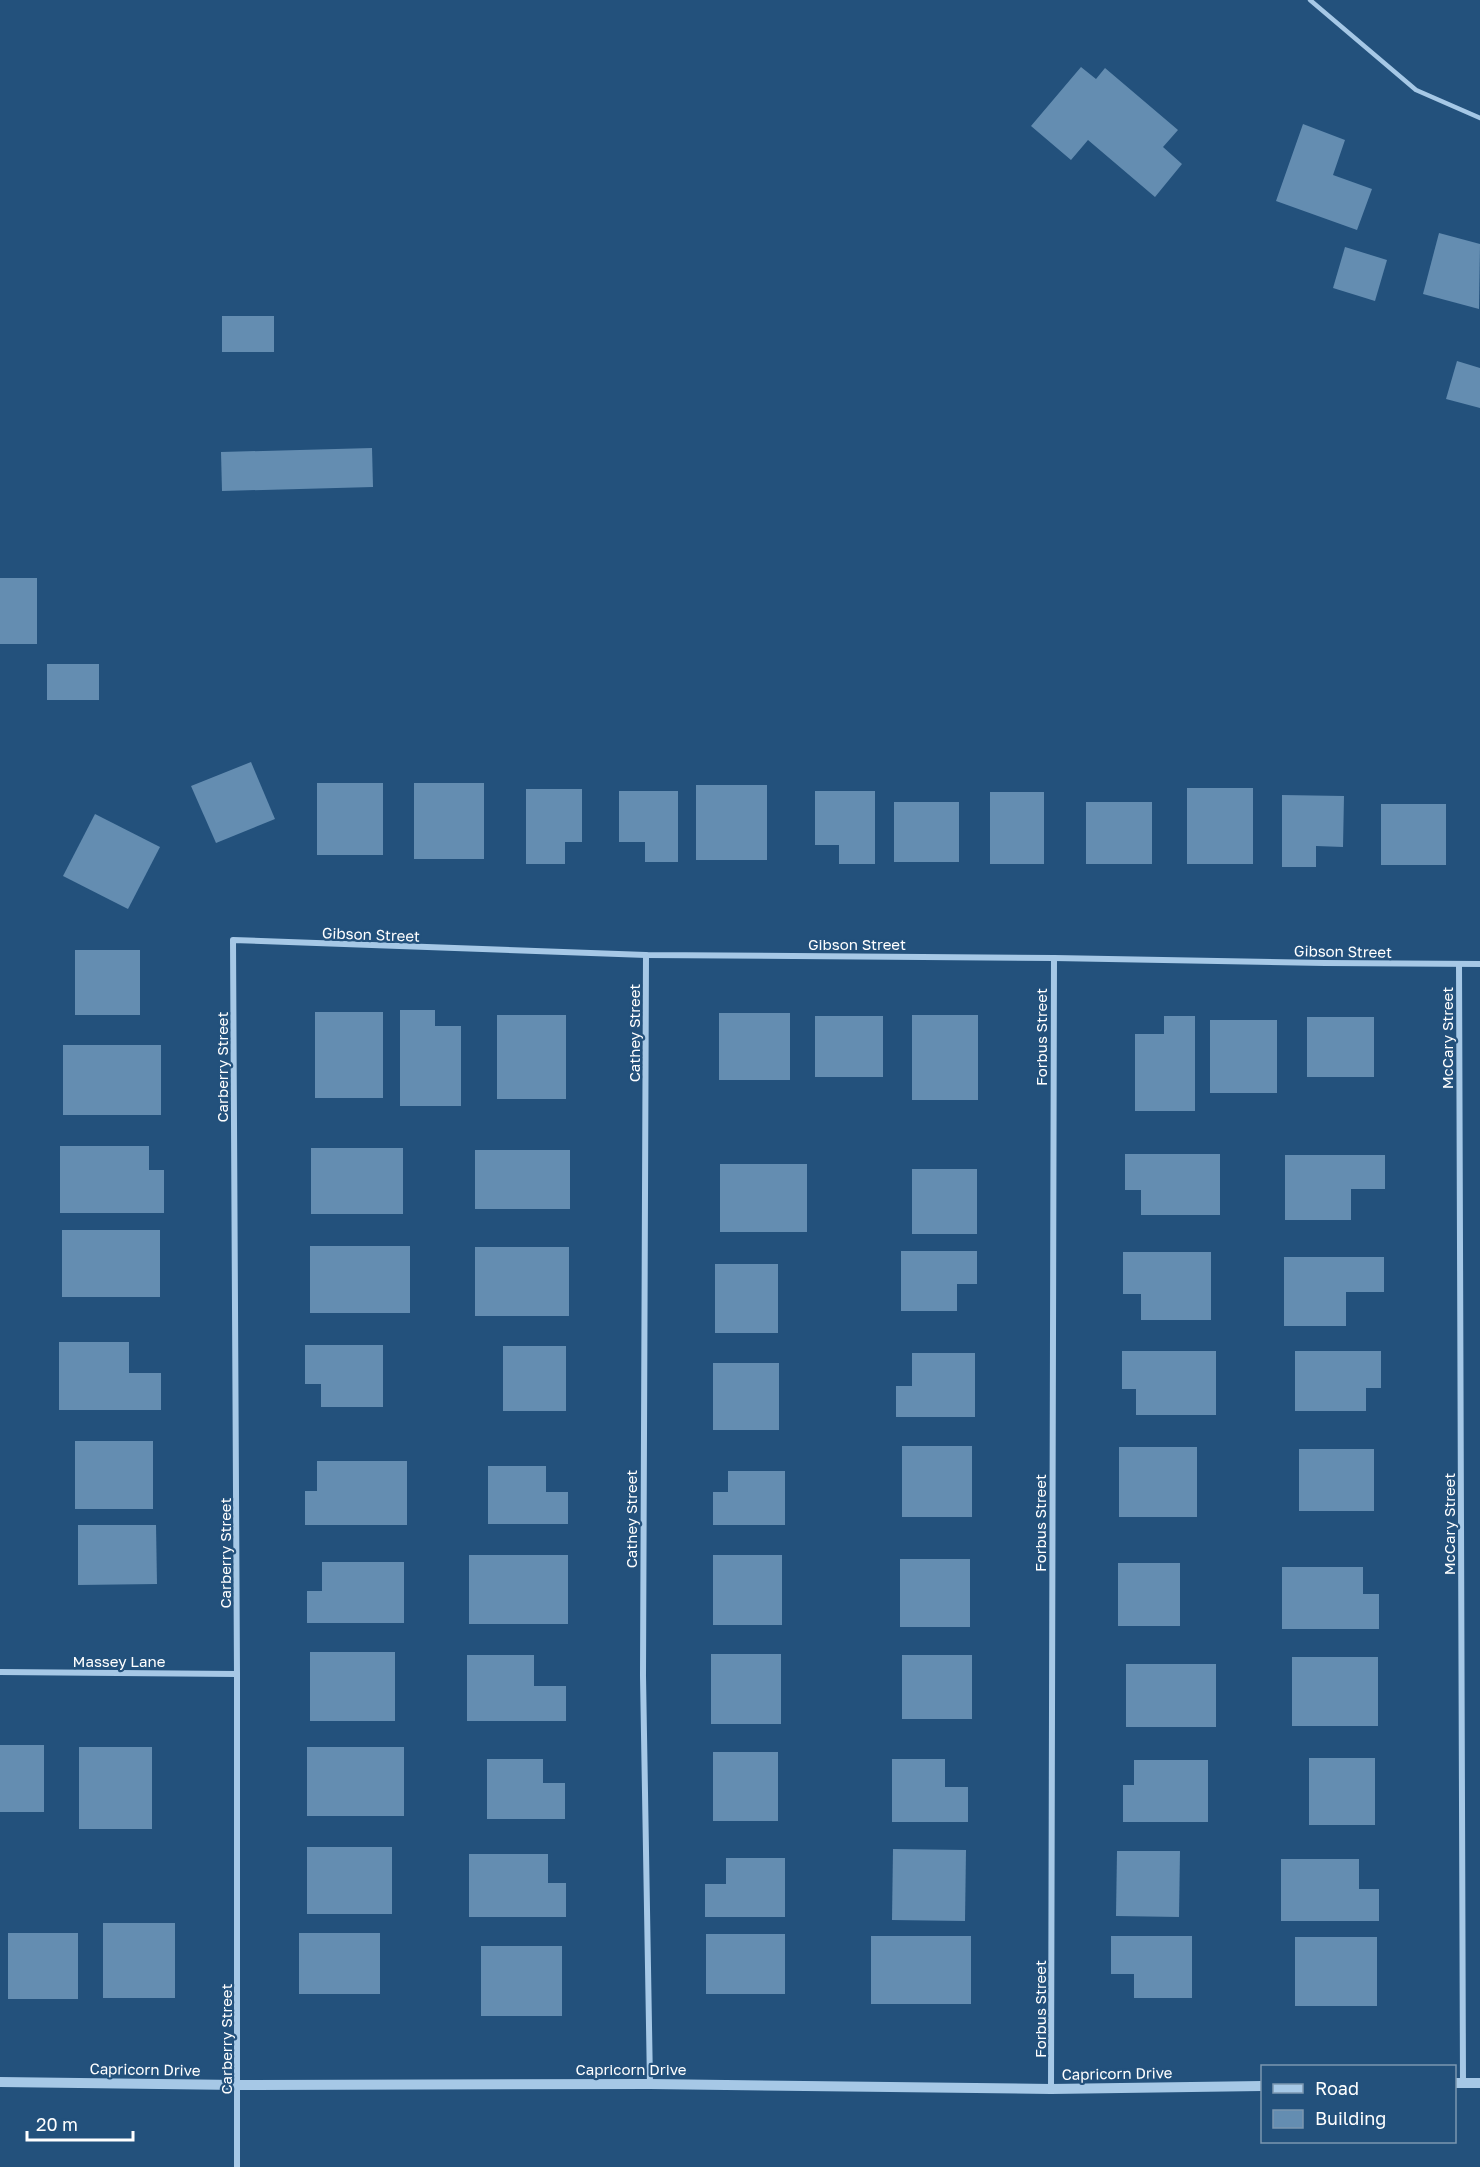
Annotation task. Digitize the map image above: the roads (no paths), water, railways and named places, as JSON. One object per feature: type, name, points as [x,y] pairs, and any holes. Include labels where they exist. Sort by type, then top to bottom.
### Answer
[{"type":"street","name":"Gibson Street","points":[[233,940],[646,955],[1053,957],[1480,964]]},
{"type":"street","name":"Carberry Street","points":[[233,940],[237,2167]]},
{"type":"street","name":"Cathey Street","points":[[646,955],[643,1676],[650,2084]]},
{"type":"street","name":"Forbus Street","points":[[1052,2089],[1053,957]]},
{"type":"street","name":"McCary Street","points":[[1459,964],[1459,2083]]},
{"type":"street","name":"Massey Lane","points":[[0,1672],[237,1674]]},
{"type":"street","name":"Capricorn Drive","points":[[0,2082],[238,2085],[650,2084],[1052,2089],[1261,2086]]},
{"type":"street","points":[[1459,2083],[1480,2083]]},
{"type":"lane","points":[[1310,0],[1416,90],[1480,118]]}]
